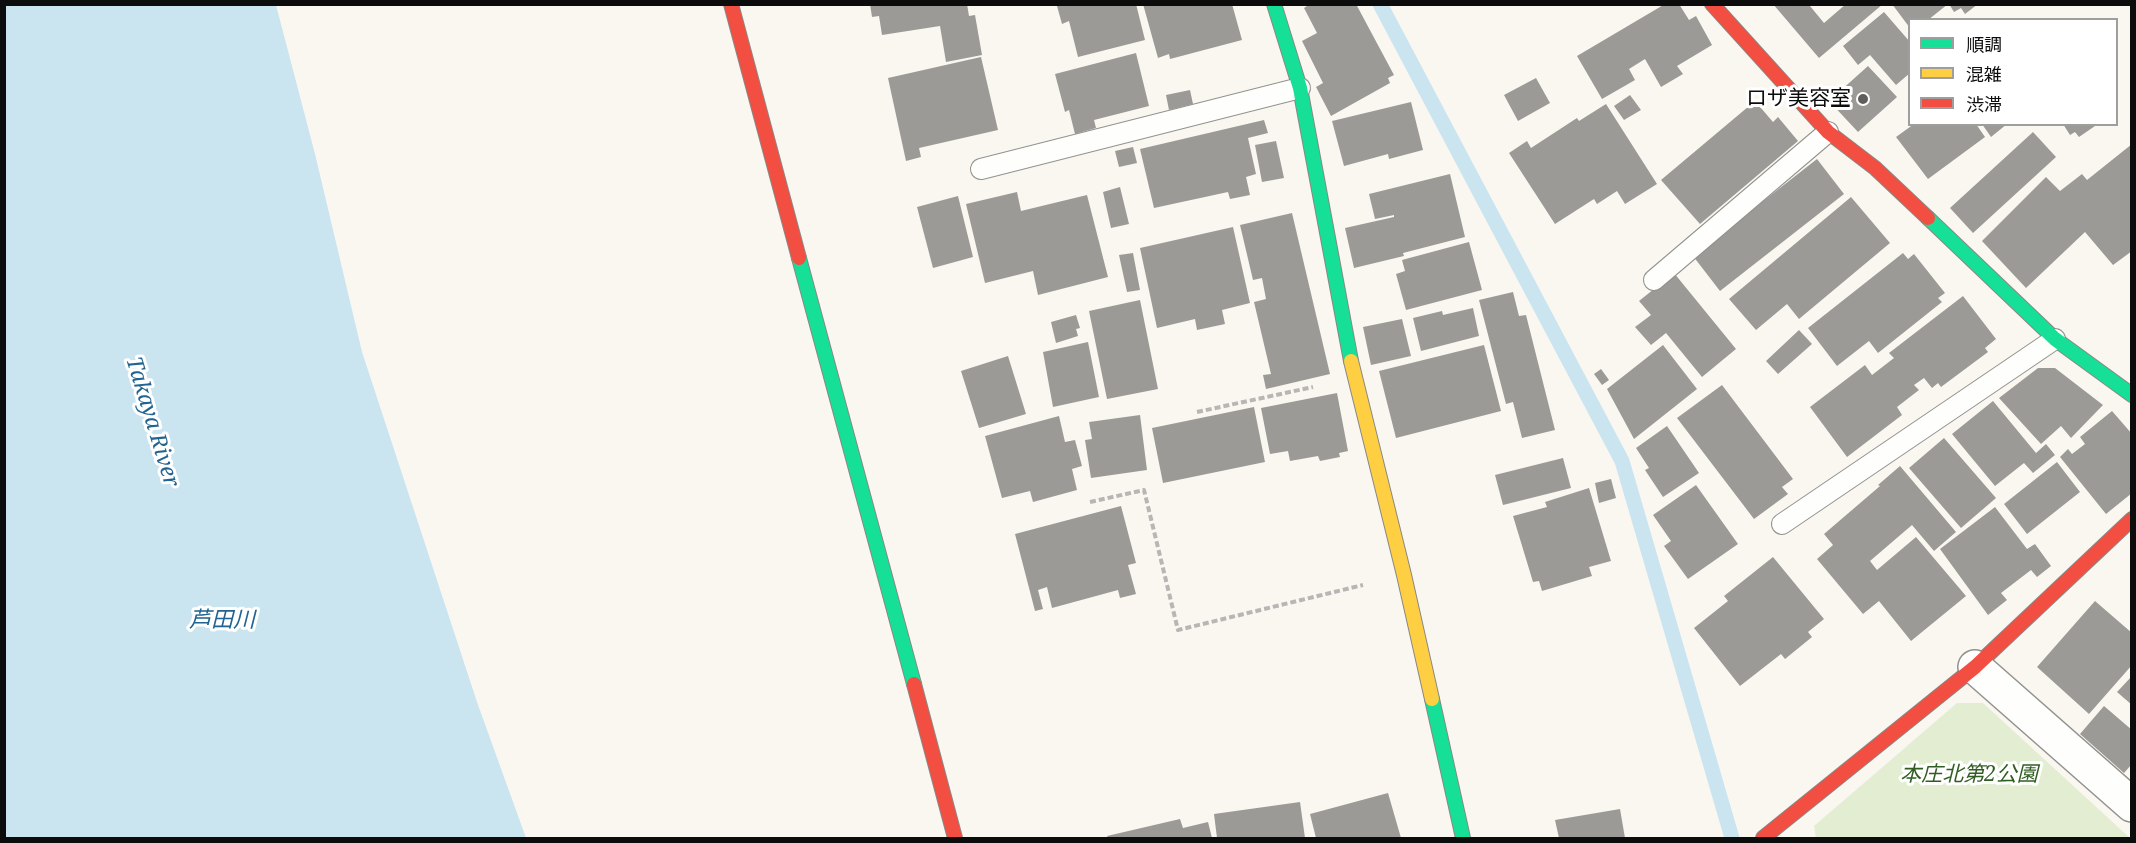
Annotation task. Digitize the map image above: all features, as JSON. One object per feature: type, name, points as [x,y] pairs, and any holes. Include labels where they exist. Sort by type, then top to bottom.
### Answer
[{"type":"street","points":[[731,4],[955,838]]},
{"type":"street","points":[[1274,4],[1300,88],[1354,378],[1404,575],[1463,838]]},
{"type":"street","points":[[1712,4],[1828,132],[1875,168],[2055,339],[2132,395]]},
{"type":"street","points":[[1773,836],[1975,667],[2132,519]]},
{"type":"street","points":[[1975,667],[2132,805]]},
{"type":"lane","points":[[981,169],[1300,88]]},
{"type":"lane","points":[[1654,280],[1828,132]]},
{"type":"lane","points":[[1782,524],[2055,339]]},
{"type":"path","points":[[1197,412],[1354,378]]},
{"type":"path","points":[[1090,502],[1144,490],[1178,630],[1404,575]]},
{"type":"green space","name":"本庄北第2公園","points":[[1957,703],[1983,703],[2130,838],[1816,838],[1814,826]]},
{"type":"water","name":"芦田川","points":[[5,4],[276,5],[315,154],[362,352],[477,702],[526,838],[5,838]]},
{"type":"building","points":[[870,4],[967,4],[969,16],[975,15],[982,55],[946,62],[940,26],[882,35],[879,16],[872,17]]},
{"type":"building","points":[[1063,4],[1136,4],[1145,40],[1078,57],[1069,21],[1062,24],[1057,6]]},
{"type":"building","points":[[1143,4],[1232,4],[1242,40],[1170,59],[1169,54],[1158,58]]},
{"type":"building","points":[[1310,4],[1356,4],[1394,75],[1388,78],[1390,83],[1331,116],[1316,87],[1323,83],[1302,41],[1317,33],[1304,8]]},
{"type":"building","points":[[1665,4],[1679,4],[1689,20],[1696,16],[1712,45],[1677,66],[1683,74],[1661,87],[1645,59],[1629,69],[1635,80],[1602,99],[1577,56]]},
{"type":"building","points":[[1773,4],[1811,4],[1810,6],[1824,23],[1846,4],[1883,4],[1819,58]]},
{"type":"building","points":[[1892,4],[1948,4],[1930,18],[1908,18],[1908,25]]},
{"type":"building","points":[[1949,4],[1978,4],[1965,14],[1961,8],[1954,12]]},
{"type":"building","points":[[1884,12],[1908,40],[1908,75],[1896,85],[1870,55],[1858,65],[1843,46]]},
{"type":"building","points":[[1136,53],[1149,106],[1094,120],[1096,128],[1075,134],[1069,110],[1065,112],[1055,74]]},
{"type":"building","points":[[981,57],[998,130],[919,148],[921,157],[906,161],[888,78]]},
{"type":"building","name":"ロザ美容室","points":[[1868,66],[1897,97],[1858,132],[1829,101]]},
{"type":"building","points":[[1536,78],[1550,103],[1518,121],[1504,95]]},
{"type":"building","points":[[1190,90],[1193,104],[1169,110],[1166,95]]},
{"type":"building","points":[[1630,95],[1641,110],[1624,120],[1614,106]]},
{"type":"building","points":[[1755,101],[1773,122],[1778,117],[1798,141],[1700,224],[1661,180]]},
{"type":"building","points":[[1411,102],[1423,150],[1389,159],[1388,154],[1344,166],[1332,121]]},
{"type":"building","points":[[1606,104],[1657,184],[1625,204],[1617,191],[1597,204],[1594,199],[1555,224],[1509,153],[1527,141],[1531,148],[1577,118],[1579,121]]},
{"type":"building","points":[[1264,120],[1268,133],[1248,138],[1256,174],[1246,177],[1250,195],[1230,199],[1228,192],[1154,208],[1140,149]]},
{"type":"building","points":[[1911,126],[1977,126],[1985,137],[1928,179],[1896,137]]},
{"type":"building","points":[[1983,126],[2005,126],[1991,137]]},
{"type":"building","points":[[2064,126],[2095,126],[2079,137],[2075,132],[2070,135]]},
{"type":"building","points":[[2033,132],[2056,157],[1973,233],[1950,208]]},
{"type":"building","points":[[1276,141],[1284,178],[1262,182],[1255,145]]},
{"type":"building","points":[[2132,144],[2132,251],[2113,265],[2085,232],[2026,288],[1982,241],[2046,177],[2060,191],[2082,174],[2087,180]]},
{"type":"building","points":[[1133,147],[1137,163],[1119,167],[1115,151]]},
{"type":"building","points":[[1817,159],[1844,194],[1720,291],[1693,256]]},
{"type":"building","points":[[1450,174],[1465,237],[1403,253],[1404,256],[1354,268],[1345,228],[1394,217],[1394,215],[1375,219],[1369,194]]},
{"type":"building","points":[[1120,187],[1129,224],[1111,228],[1103,192]]},
{"type":"building","points":[[1017,192],[1021,211],[1087,195],[1108,277],[1038,295],[1033,271],[985,283],[966,204]]},
{"type":"building","points":[[958,196],[973,257],[933,268],[917,207]]},
{"type":"building","points":[[1851,197],[1890,243],[1799,319],[1787,304],[1756,330],[1729,299]]},
{"type":"building","points":[[1292,213],[1330,374],[1266,389],[1263,375],[1271,374],[1254,302],[1266,299],[1262,278],[1253,280],[1240,225]]},
{"type":"building","points":[[1233,227],[1250,303],[1222,310],[1225,324],[1197,330],[1195,319],[1157,328],[1140,248]]},
{"type":"building","points":[[1469,242],[1482,290],[1406,310],[1396,274],[1405,271],[1402,260]]},
{"type":"building","points":[[1133,253],[1140,290],[1127,292],[1119,255]]},
{"type":"building","points":[[1903,253],[1908,259],[1914,254],[1945,293],[1938,298],[1942,302],[1878,353],[1869,341],[1837,366],[1808,328]]},
{"type":"building","points":[[1674,273],[1736,349],[1702,377],[1666,333],[1651,345],[1635,327],[1651,315],[1639,301]]},
{"type":"building","points":[[1513,292],[1519,316],[1526,315],[1555,430],[1522,438],[1513,402],[1506,404],[1479,300]]},
{"type":"building","points":[[1963,296],[1996,339],[1985,348],[1988,352],[1941,387],[1938,383],[1932,388],[1924,378],[1914,385],[1919,390],[1897,407],[1902,415],[1847,457],[1810,407],[1865,365],[1872,375],[1894,358],[1889,353]]},
{"type":"building","points":[[1140,300],[1158,389],[1107,399],[1089,311]]},
{"type":"building","points":[[1473,308],[1479,336],[1421,351],[1413,318],[1442,311],[1443,315]]},
{"type":"building","points":[[1076,315],[1080,328],[1076,329],[1078,336],[1056,343],[1051,322]]},
{"type":"building","points":[[1402,319],[1411,356],[1371,365],[1363,327]]},
{"type":"building","points":[[1799,330],[1812,344],[1778,374],[1766,361]]},
{"type":"building","points":[[1088,342],[1099,397],[1053,407],[1043,352]]},
{"type":"building","points":[[1484,345],[1501,411],[1396,438],[1379,371]]},
{"type":"building","points":[[1663,345],[1697,389],[1634,439],[1607,389]]},
{"type":"building","points":[[1008,356],[1026,414],[979,428],[961,371]]},
{"type":"building","points":[[2038,368],[2055,368],[2103,405],[2071,438],[2061,426],[2041,444],[1999,398]]},
{"type":"building","points":[[1601,369],[1609,380],[1602,385],[1594,374]]},
{"type":"building","points":[[1722,385],[1793,479],[1782,487],[1788,494],[1754,519],[1677,418]]},
{"type":"building","points":[[1337,393],[1348,451],[1339,453],[1340,457],[1320,461],[1318,456],[1290,461],[1288,451],[1270,454],[1261,408]]},
{"type":"building","points":[[1993,401],[2036,453],[2046,444],[2055,455],[2033,473],[2024,463],[1995,486],[1952,434]]},
{"type":"building","points":[[1254,407],[1265,462],[1163,483],[1152,428]]},
{"type":"building","points":[[2112,411],[2132,434],[2132,493],[2106,514],[2060,457],[2068,449],[2072,454],[2085,444],[2080,437]]},
{"type":"building","points":[[1140,415],[1147,470],[1091,478],[1085,440],[1092,439],[1089,422]]},
{"type":"building","points":[[1059,416],[1065,442],[1075,440],[1082,466],[1072,469],[1077,490],[1033,502],[1030,491],[1002,498],[985,436]]},
{"type":"building","points":[[1667,426],[1699,473],[1663,497],[1645,470],[1649,468],[1636,448]]},
{"type":"building","points":[[1944,438],[1996,498],[1961,528],[1909,468]]},
{"type":"building","points":[[1563,458],[1571,488],[1503,505],[1495,475]]},
{"type":"building","points":[[2057,462],[2080,492],[2027,534],[2004,504]]},
{"type":"building","points":[[1900,466],[1956,532],[1934,551],[1912,525],[1870,561],[1877,570],[1916,537],[1966,596],[1911,641],[1879,601],[1863,614],[1817,559],[1833,545],[1824,534]]},
{"type":"building","points":[[1611,479],[1616,498],[1599,503],[1595,483]]},
{"type":"building","points":[[1696,485],[1738,544],[1688,579],[1664,546],[1671,541],[1653,515]]},
{"type":"building","points":[[1589,488],[1611,561],[1589,567],[1592,576],[1542,591],[1539,581],[1533,582],[1513,516],[1547,507],[1545,502]]},
{"type":"building","points":[[1121,506],[1136,563],[1128,565],[1136,594],[1120,598],[1118,590],[1052,608],[1047,587],[1038,590],[1043,609],[1035,611],[1015,534]]},
{"type":"building","points":[[1995,507],[2027,549],[2035,544],[2051,566],[2037,577],[2031,570],[2001,593],[2007,600],[1988,615],[1940,549]]},
{"type":"building","points":[[1773,557],[1824,619],[1808,632],[1812,637],[1785,659],[1781,654],[1740,686],[1694,628],[1728,601],[1724,596]]},
{"type":"building","points":[[2095,601],[2132,633],[2132,665],[2089,714],[2037,667]]},
{"type":"building","points":[[2132,676],[2132,705],[2117,692]]},
{"type":"building","points":[[2104,706],[2132,730],[2132,764],[2124,773],[2080,734]]},
{"type":"building","points":[[1388,793],[1401,838],[1316,838],[1310,814]]},
{"type":"building","points":[[1300,802],[1305,838],[1217,838],[1214,814]]},
{"type":"building","points":[[1620,809],[1625,838],[1559,838],[1555,820]]},
{"type":"building","points":[[1180,819],[1183,828],[1208,822],[1212,838],[1108,838],[1107,836]]},
{"type":"waterway","points":[[1380,4],[1622,461],[1732,838]]},
{"type":"traffic: fast","points":[[1274,4],[1300,88],[1351,361]]},
{"type":"traffic: fast","points":[[1928,218],[2055,339],[2132,395]]},
{"type":"traffic: fast","points":[[799,258],[914,684]]},
{"type":"traffic: fast","points":[[1432,699],[1463,838]]},
{"type":"traffic: slow","points":[[1351,361],[1432,699]]},
{"type":"traffic: jam","points":[[731,4],[799,258]]},
{"type":"traffic: jam","points":[[1712,4],[1828,132],[1875,168],[1928,218]]},
{"type":"traffic: jam","points":[[1763,838],[1975,667],[2132,519]]},
{"type":"traffic: jam","points":[[914,684],[955,838]]},
{"type":"place","name":"ロザ美容室","points":[[1863,99]]},
{"type":"water label","name":"Takaya River","points":[[152,422]]}]
